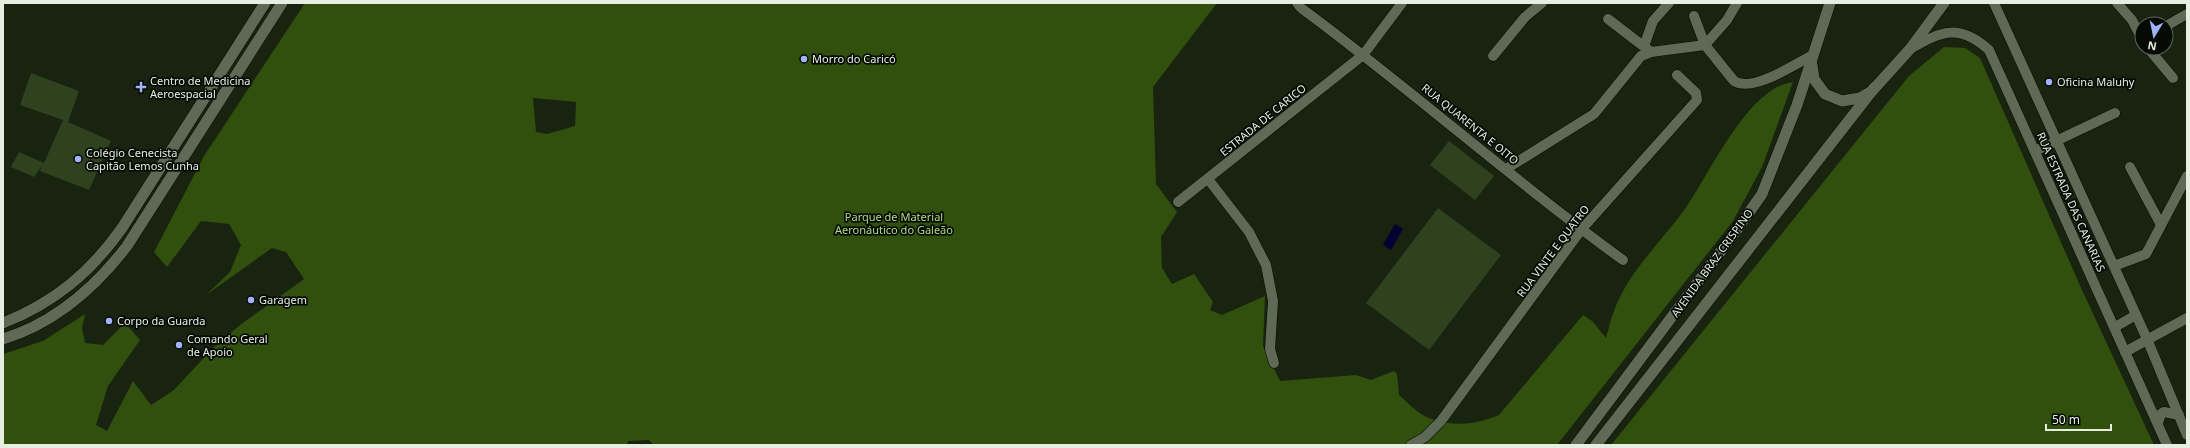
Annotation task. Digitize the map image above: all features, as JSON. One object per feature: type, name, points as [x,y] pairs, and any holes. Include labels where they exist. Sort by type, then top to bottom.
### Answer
[{"type":"main road","points":[[3,323],[34,310],[76,281],[101,257],[122,228],[265,3]]},
{"type":"main road","points":[[3,339],[34,328],[52,318],[84,293],[116,261],[147,216],[282,3]]},
{"type":"main road","name":"AVENIDA BRAZ CRISPINO","points":[[1576,445],[1732,238],[1762,194],[1779,155],[1813,58],[1830,3]]},
{"type":"main road","points":[[1813,58],[1814,79],[1825,94],[1833,98],[1851,101],[1864,96],[1875,88],[1910,49],[1944,3]]},
{"type":"main road","name":"AVENIDA BRAZ CRISPINO","points":[[1596,445],[1875,88]]},
{"type":"street","name":"ESTRADA DE CARICO","points":[[1178,202],[1363,55],[1402,3]]},
{"type":"street","points":[[1493,56],[1525,17],[1542,3]]},
{"type":"street","points":[[1506,169],[1594,114],[1647,49],[1653,21],[1669,3]]},
{"type":"street","points":[[1608,19],[1647,49],[1705,45],[1727,20],[1738,3]]},
{"type":"street","name":"RUA ESTRADA DAS CANARIAS","points":[[1994,3],[2147,339],[2187,435]]},
{"type":"street","points":[[2117,3],[2134,24]]},
{"type":"street","name":"RUA QUARENTA E OITO","points":[[1299,6],[1363,55],[1581,230],[1623,260]]},
{"type":"street","points":[[2174,21],[2187,14]]},
{"type":"street","points":[[1694,16],[1705,45],[1731,79],[1739,84],[1744,85],[1758,82],[1813,58]]},
{"type":"street","name":"RUA ESTRADA DAS CANARIAS","points":[[1910,49],[1936,35],[1963,34],[1976,38],[1989,50],[2167,445]]},
{"type":"street","points":[[2155,56],[2173,78]]},
{"type":"street","name":"RUA VINTE E QUATRO","points":[[1411,445],[1433,429],[1450,410],[1581,230],[1697,100],[1696,93],[1678,75]]},
{"type":"street","points":[[2035,151],[2115,113]]},
{"type":"street","points":[[2130,167],[2161,226]]},
{"type":"street","points":[[2114,266],[2146,254],[2187,176]]},
{"type":"street","points":[[1208,179],[1249,232],[1266,265],[1273,301],[1270,349],[1274,363]]},
{"type":"street","points":[[2115,327],[2136,315]]},
{"type":"street","points":[[2126,352],[2187,318]]},
{"type":"street","points":[[2158,423],[2161,414],[2164,412],[2179,415]]},
{"type":"green space","name":"Parque de Material Aeronáutico do Galeão","points":[[305,3],[1217,3],[1153,87],[1156,184],[1177,212],[1161,237],[1162,268],[1172,284],[1194,274],[1213,302],[1210,310],[1222,315],[1265,296],[1263,346],[1280,381],[1356,375],[1371,380],[1394,371],[1397,374],[1399,395],[1417,411],[1438,421],[1464,424],[1481,421],[1499,415],[1583,315],[1592,321],[1606,338],[1620,297],[1636,270],[1685,209],[1731,135],[1760,99],[1776,88],[1793,82],[1762,167],[1733,221],[1557,445],[654,445],[649,440],[628,441],[627,445],[3,445],[3,354],[43,341],[85,314],[82,328],[85,343],[103,345],[125,323],[140,340],[108,386],[96,425],[107,431],[133,381],[151,405],[174,390],[213,348],[240,325],[304,279],[286,252],[272,248],[206,295],[230,272],[241,245],[229,224],[201,221],[167,267],[154,252],[204,156]],"holes":[[[533,98],[576,102],[575,126],[547,134],[536,132]]]},
{"type":"green space","points":[[1944,47],[1965,48],[1980,58],[2082,290],[2154,445],[1611,445],[1909,76]]},
{"type":"green space","points":[[31,73],[79,91],[68,122],[111,141],[89,190],[40,171],[42,166],[34,177],[11,167],[19,152],[44,163],[63,120],[20,105]]},
{"type":"green space","points":[[1449,141],[1494,176],[1475,200],[1430,165]]},
{"type":"green space","points":[[1438,208],[1501,255],[1429,350],[1366,303]]},
{"type":"shaded area","points":[[1395,224],[1403,229],[1391,250],[1383,245]]},
{"type":"place","name":"Morro do Caricó","points":[[804,59]]},
{"type":"place","name":"Oficina Maluhy","points":[[2049,82]]},
{"type":"place","name":"Centro de Medicina Aeroespacial","points":[[141,87]]},
{"type":"place","name":"Colégio Cenecista Capitão Lemos Cunha","points":[[78,159]]},
{"type":"place","name":"Garagem","points":[[251,300]]},
{"type":"place","name":"Corpo da Guarda","points":[[109,321]]},
{"type":"place","name":"Comando Geral de Apoio","points":[[179,345]]}]
